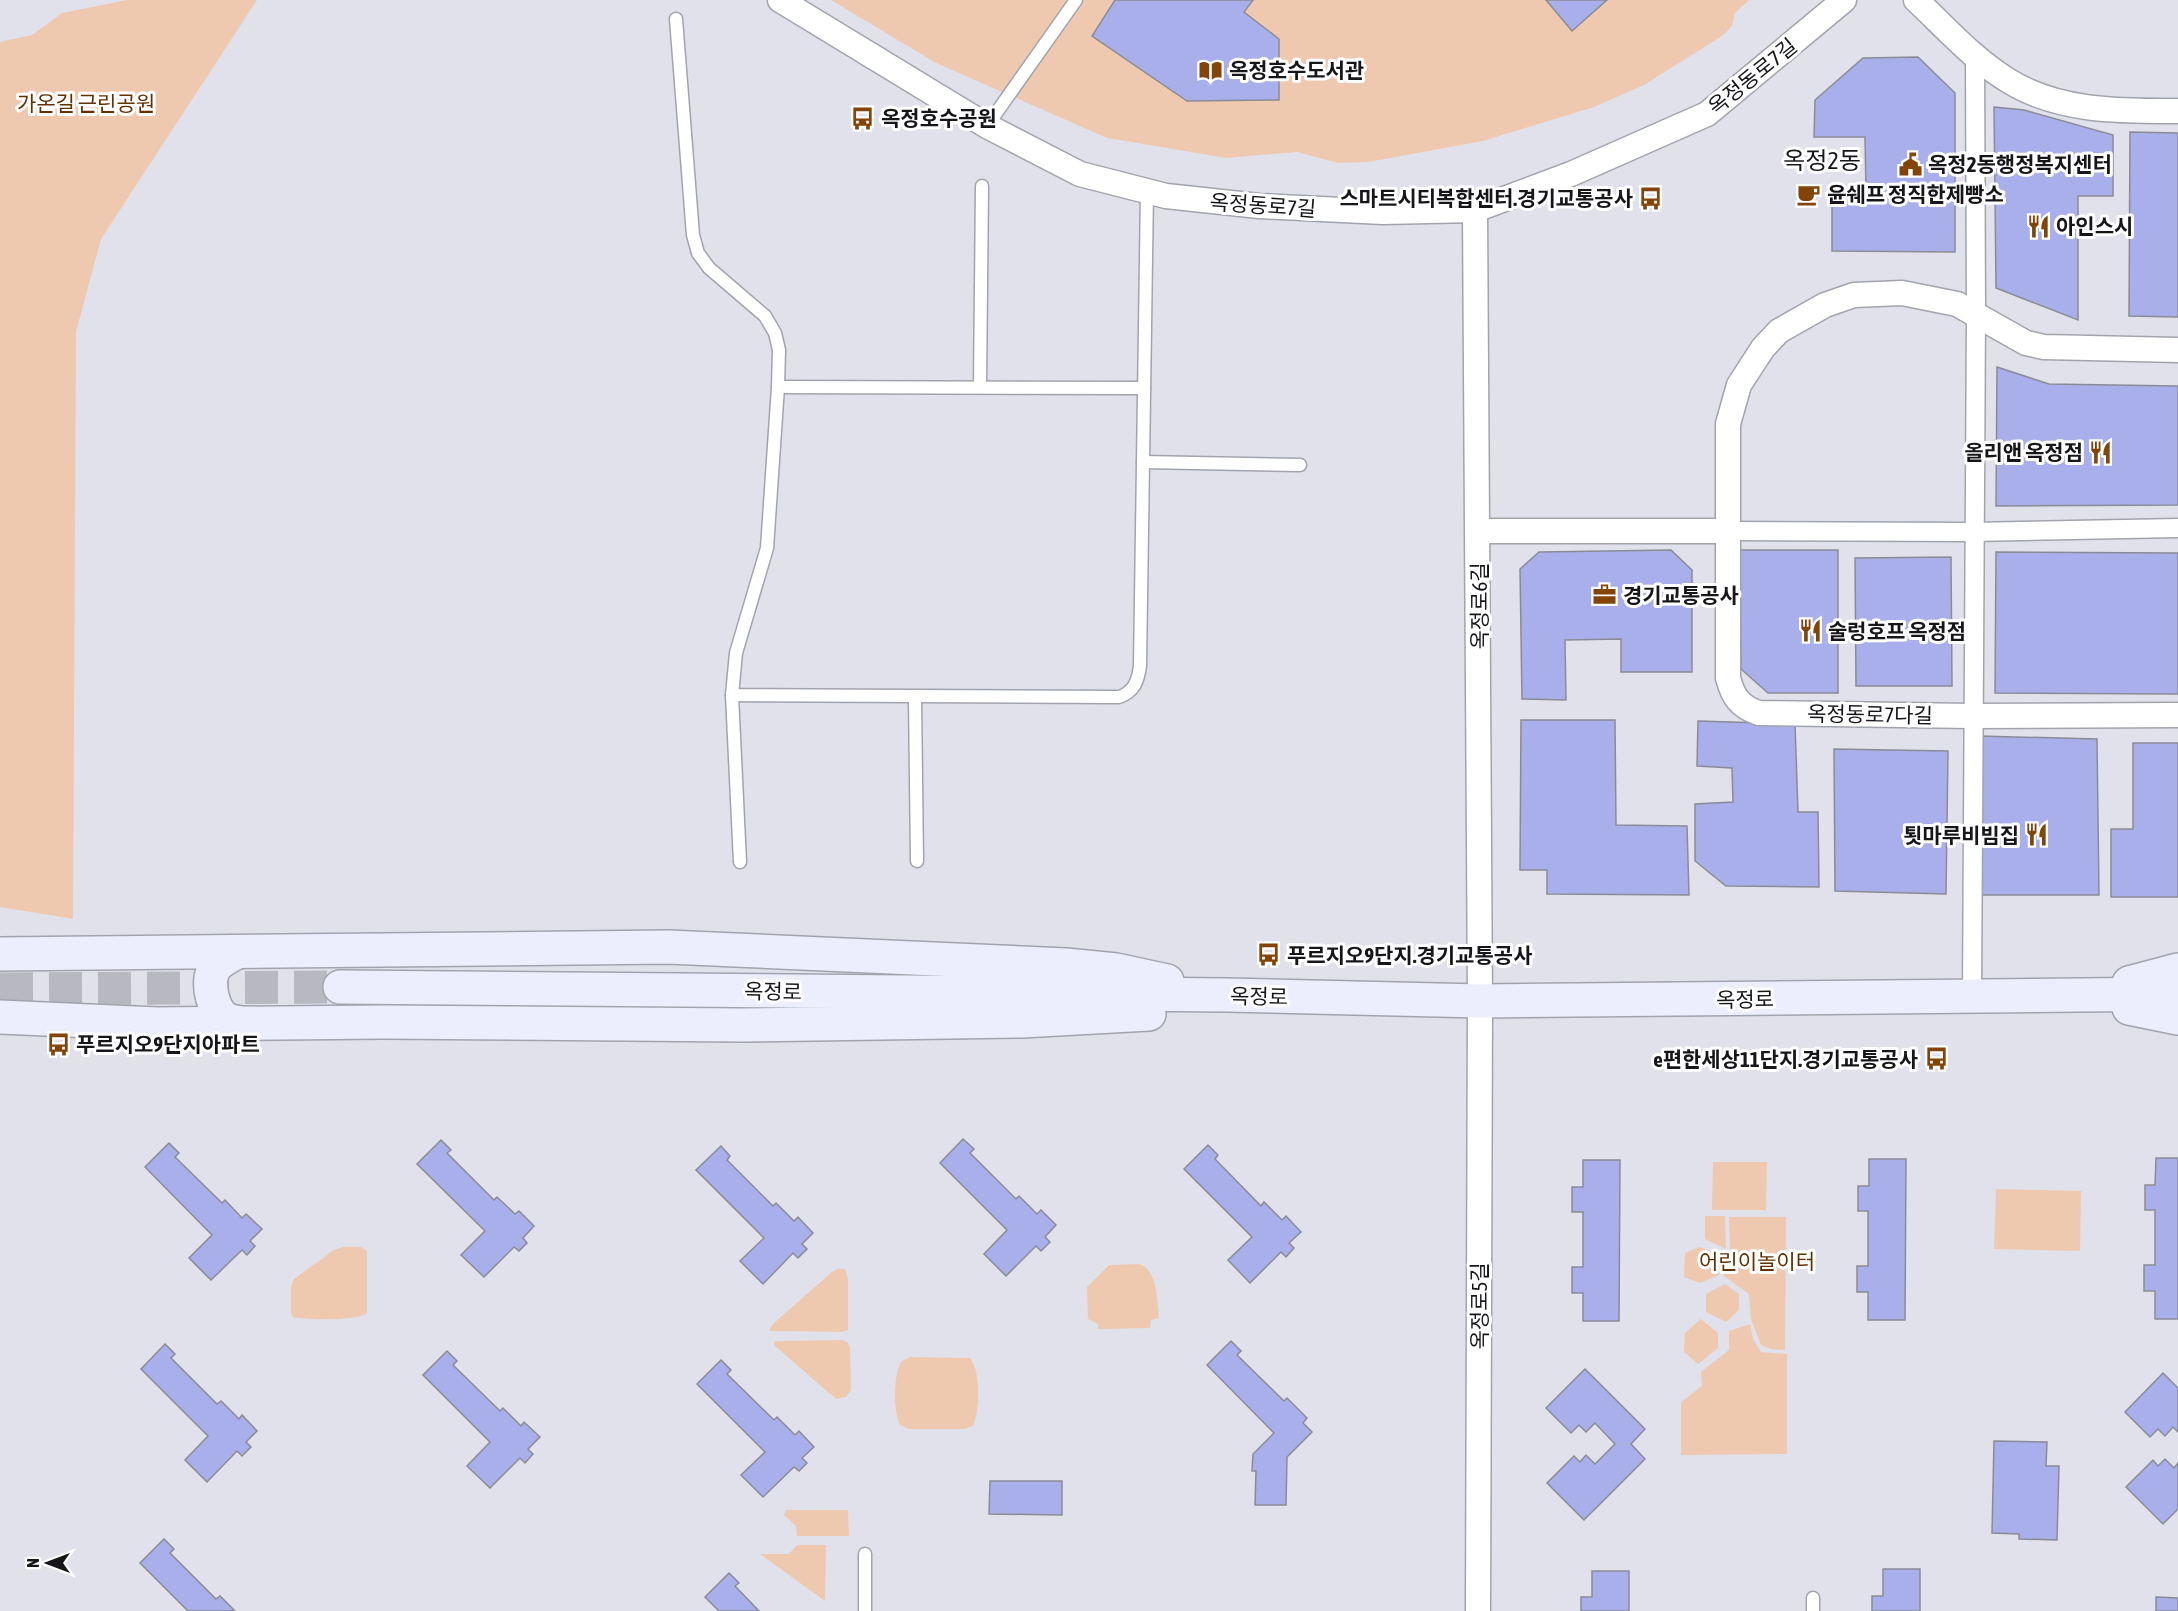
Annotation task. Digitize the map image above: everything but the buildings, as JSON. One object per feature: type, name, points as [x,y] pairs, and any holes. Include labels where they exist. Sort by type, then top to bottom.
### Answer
[{"type":"main road","points":[[0,954],[668,947],[1066,965],[1116,970],[1227,995]]},
{"type":"main road","points":[[235,953],[219,963],[213,970],[212,993],[214,1004],[226,1019],[240,1023]]},
{"type":"main road","points":[[2080,996],[2178,970]]},
{"type":"main road","name":"옥정로","points":[[340,987],[1227,995],[1480,1002],[2178,994]]},
{"type":"main road","points":[[0,1017],[157,1024],[743,1025],[1033,1021],[1150,1014],[1227,995]]},
{"type":"main road","points":[[2080,996],[2178,1018]]},
{"type":"street","name":"옥정동로7길","points":[[780,0],[987,126],[1080,174],[1166,196],[1279,207],[1383,212],[1475,210],[1571,174],[1707,114],[1844,0]]},
{"type":"street","points":[[1916,0],[1975,57],[2010,82],[2058,103],[2118,111],[2178,111]]},
{"type":"street","points":[[1972,997],[1976,315],[1975,57]]},
{"type":"street","name":"옥정로6길","points":[[1475,210],[1479,531],[1480,1002]]},
{"type":"street","name":"옥정동로7다길","points":[[2178,350],[2044,347],[2026,343],[1956,304],[1902,293],[1854,295],[1825,305],[1779,331],[1763,348],[1739,385],[1728,424],[1727,531],[1728,678],[1731,691],[1738,702],[1748,709],[1759,713],[1972,716],[2178,715]]},
{"type":"street","points":[[1479,531],[1973,532],[2178,528]]},
{"type":"street","name":"옥정로5길","points":[[1478,1611],[1480,1002]]},
{"type":"lane","points":[[987,126],[1076,0]]},
{"type":"lane","points":[[676,19],[693,235],[698,253],[709,268],[765,316],[775,333],[779,350],[767,548],[736,653],[732,695],[740,862]]},
{"type":"lane","points":[[980,387],[982,186]]},
{"type":"lane","points":[[732,695],[915,698],[1119,697],[1128,694],[1135,687],[1140,666],[1147,191]]},
{"type":"lane","points":[[778,387],[1144,387]]},
{"type":"lane","points":[[1143,462],[1300,465]]},
{"type":"lane","points":[[915,698],[917,861]]},
{"type":"lane","points":[[865,1554],[865,1611]]},
{"type":"lane","points":[[1813,1598],[1813,1611]]},
{"type":"green space","name":"가온길 근린공원","points":[[127,0],[257,0],[101,239],[76,332],[73,919],[0,907],[0,42],[32,35],[62,13]]},
{"type":"green space","points":[[831,0],[1749,0],[1735,13],[1732,26],[1722,36],[1644,85],[1594,107],[1483,141],[1368,162],[1338,163],[1297,152],[1226,158],[1107,138],[936,63]]},
{"type":"green space","points":[[1713,1162],[1767,1162],[1766,1210],[1712,1210]]},
{"type":"green space","points":[[1996,1189],[2081,1191],[2080,1251],[1994,1249]]},
{"type":"green space","points":[[1705,1216],[1725,1216],[1726,1249],[1705,1239]]},
{"type":"green space","name":"어린이놀이터","points":[[1729,1217],[1786,1217],[1785,1350],[1771,1349],[1761,1345],[1751,1319],[1749,1294],[1724,1276],[1723,1256],[1730,1252]]},
{"type":"green space","points":[[343,1247],[361,1247],[367,1251],[367,1313],[343,1319],[293,1317],[291,1287],[294,1279],[334,1250]]},
{"type":"green space","points":[[1699,1247],[1719,1253],[1719,1275],[1700,1283],[1684,1277],[1685,1253]]},
{"type":"green space","points":[[1140,1264],[1146,1268],[1153,1280],[1159,1318],[1151,1320],[1150,1328],[1098,1329],[1098,1324],[1088,1319],[1087,1287],[1109,1265]]},
{"type":"green space","points":[[838,1269],[845,1269],[848,1279],[848,1330],[842,1332],[770,1331],[773,1324]]},
{"type":"green space","points":[[1725,1284],[1739,1294],[1739,1310],[1726,1322],[1706,1312],[1706,1294]]},
{"type":"green space","points":[[1701,1319],[1718,1333],[1718,1348],[1698,1364],[1684,1352],[1685,1333]]},
{"type":"green space","points":[[1750,1324],[1753,1339],[1761,1352],[1787,1354],[1787,1454],[1681,1455],[1681,1402],[1702,1386],[1701,1372],[1729,1350],[1729,1331]]},
{"type":"green space","points":[[843,1340],[850,1347],[851,1390],[846,1397],[836,1399],[774,1345],[775,1341]]},
{"type":"green space","points":[[911,1357],[970,1358],[974,1364],[978,1381],[977,1410],[973,1426],[964,1429],[909,1429],[900,1425],[895,1402],[897,1374],[902,1361]]},
{"type":"green space","points":[[786,1510],[848,1510],[849,1536],[797,1536],[796,1526],[784,1515]]},
{"type":"green space","points":[[797,1545],[826,1545],[825,1601],[760,1554],[789,1554]]},
{"type":"tunnel","points":[[0,989],[340,987]]},
{"type":"place","name":"옥정호수도서관","points":[[1211,70]]},
{"type":"place","name":"옥정호수공원","points":[[863,118]]},
{"type":"place","name":"옥정2동행정복지센터","points":[[1910,164]]},
{"type":"place","name":"윤쉐프 정직한제빵소","points":[[1809,194]]},
{"type":"place","name":"스마트시티복합센터.경기교통공사","points":[[1651,198]]},
{"type":"place","name":"아인스시","points":[[2038,226]]},
{"type":"place","name":"올리앤 옥정점","points":[[2101,452]]},
{"type":"place","name":"경기교통공사","points":[[1605,595]]},
{"type":"place","name":"술렁호프 옥정점","points":[[1810,631]]},
{"type":"place","name":"툇마루비빔집","points":[[2037,835]]},
{"type":"place","name":"푸르지오9단지.경기교통공사","points":[[1269,955]]},
{"type":"place","name":"푸르지오9단지아파트","points":[[58,1044]]},
{"type":"place","name":"e편한세상11단지.경기교통공사","points":[[1936,1059]]},
{"type":"district","name":"옥정2동","points":[[1822,160]]}]
